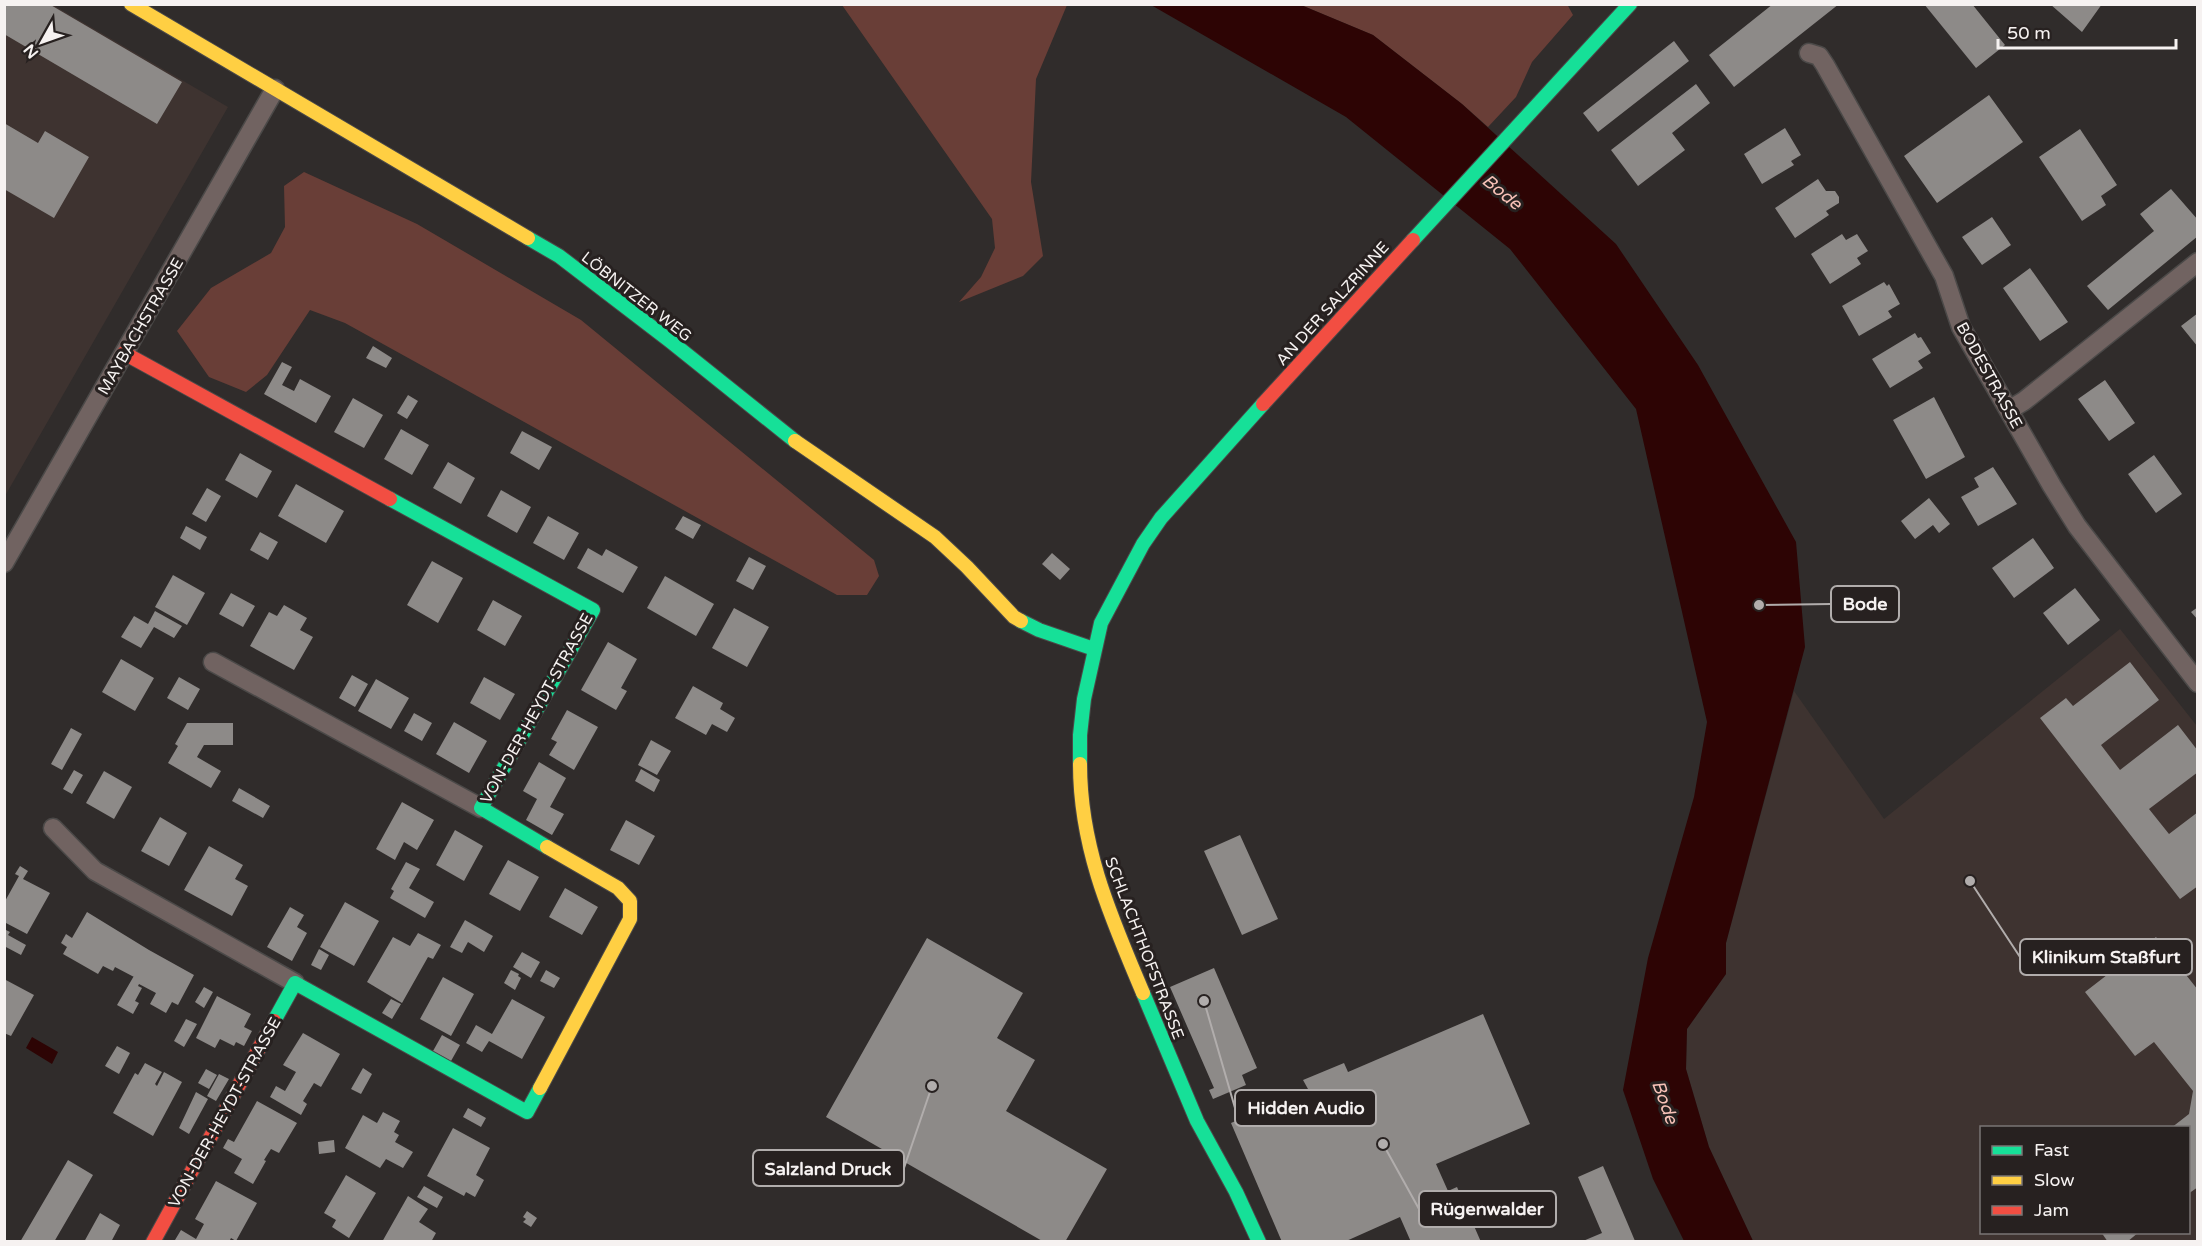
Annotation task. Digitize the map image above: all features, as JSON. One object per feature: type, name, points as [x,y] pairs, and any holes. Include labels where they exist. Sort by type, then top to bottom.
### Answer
[{"type":"street","name":"LÖBNITZER WEG","points":[[131,4],[559,256],[805,449],[935,537],[1014,617],[1039,630],[1094,649]]},
{"type":"street","name":"AN DER SALZRINNE","points":[[1094,649],[1101,623],[1110,603],[1143,544],[1161,518],[1291,372],[1626,8]]},
{"type":"street","name":"BODESTRASSE","points":[[1809,53],[1819,57],[1825,65],[1944,276],[1961,327],[2077,526],[2198,683]]},
{"type":"street","name":"MAYBACHSTRASSE","points":[[4,563],[275,89]]},
{"type":"street","points":[[2009,410],[2198,262]]},
{"type":"street","name":"VON-DER-HEYDT-STRASSE","points":[[53,828],[95,871],[527,1112],[630,919],[630,901],[618,888],[481,808],[593,610],[124,353]]},
{"type":"street","name":"SCHLACHTHOFSTRASSE","points":[[1094,649],[1084,699],[1079,768],[1083,816],[1097,877],[1197,1121],[1236,1192],[1259,1242]]},
{"type":"street","points":[[213,662],[481,808]]},
{"type":"street","name":"VON-DER-HEYDT-STRASSE","points":[[153,1242],[295,983]]},
{"type":"shaded area","points":[[1567,4],[1573,15],[1532,62],[1516,97],[1488,127],[1373,35],[1301,5]]},
{"type":"shaded area","points":[[5,5],[53,5],[228,107],[5,496]]},
{"type":"shaded area","points":[[842,5],[1067,5],[1036,79],[1031,182],[1043,256],[1023,276],[959,302],[981,277],[995,248],[992,219]]},
{"type":"shaded area","points":[[304,172],[417,224],[581,320],[874,560],[879,576],[867,595],[837,595],[345,323],[310,310],[267,375],[246,392],[209,377],[177,331],[211,288],[271,253],[285,227],[284,186]]},
{"type":"shaded area","points":[[2120,629],[2197,726],[2197,1241],[1753,1241],[1709,1147],[1686,1069],[1687,1029],[1726,974],[1726,943],[1794,691],[1884,819]]},
{"type":"water","points":[[1151,5],[1301,5],[1373,35],[1462,104],[1616,244],[1698,365],[1796,542],[1805,647],[1726,943],[1726,974],[1687,1029],[1686,1069],[1709,1147],[1753,1241],[1684,1241],[1653,1179],[1623,1090],[1648,958],[1694,797],[1707,722],[1636,409],[1510,249],[1346,117]]},
{"type":"water","points":[[32,1037],[58,1052],[52,1064],[26,1048]]},
{"type":"building","points":[[4,4],[49,4],[182,82],[157,124],[4,34]]},
{"type":"building","points":[[1773,4],[1839,4],[1734,87],[1709,55]]},
{"type":"building","points":[[1924,4],[1972,4],[2005,45],[1976,68]]},
{"type":"building","points":[[2050,4],[2102,4],[2082,32]]},
{"type":"building","points":[[1674,41],[1689,61],[1598,132],[1583,113]]},
{"type":"building","points":[[1696,84],[1710,103],[1672,133],[1685,150],[1638,186],[1611,150]]},
{"type":"building","points":[[1989,95],[2023,142],[1937,203],[1904,156]]},
{"type":"building","points":[[4,123],[38,143],[45,131],[89,157],[54,218],[4,189]]},
{"type":"building","points":[[1785,128],[1801,155],[1791,161],[1794,165],[1762,184],[1744,154]]},
{"type":"building","points":[[2080,129],[2117,185],[2101,196],[2106,205],[2082,221],[2039,157]]},
{"type":"building","points":[[1818,179],[1826,191],[1835,191],[1839,197],[1839,203],[1826,211],[1829,215],[1795,238],[1775,208]]},
{"type":"building","points":[[2171,189],[2198,220],[2198,236],[2108,310],[2087,286],[2154,231],[2140,214]]},
{"type":"building","points":[[1992,217],[2011,245],[1982,265],[1962,237]]},
{"type":"building","points":[[1842,234],[1846,240],[1857,234],[1868,251],[1857,258],[1861,264],[1830,284],[1811,254]]},
{"type":"building","points":[[2030,268],[2068,322],[2040,341],[2003,288]]},
{"type":"building","points":[[1884,282],[1887,286],[1889,284],[1900,304],[1888,311],[1892,317],[1859,336],[1842,306]]},
{"type":"building","points":[[2198,313],[2198,347],[2181,326]]},
{"type":"building","points":[[1915,333],[1918,338],[1921,337],[1931,353],[1918,361],[1923,368],[1890,388],[1872,359]]},
{"type":"building","points":[[373,346],[392,358],[386,368],[366,358]]},
{"type":"building","points":[[282,362],[292,367],[282,385],[294,391],[300,379],[331,396],[316,423],[264,394]]},
{"type":"building","points":[[2105,380],[2135,423],[2109,441],[2078,399]]},
{"type":"building","points":[[408,395],[418,401],[407,419],[397,413]]},
{"type":"building","points":[[1934,397],[1965,457],[1926,479],[1893,420]]},
{"type":"building","points":[[353,398],[383,415],[364,448],[334,432]]},
{"type":"building","points":[[401,429],[429,445],[412,475],[384,459]]},
{"type":"building","points":[[522,431],[552,447],[539,470],[510,453]]},
{"type":"building","points":[[240,453],[272,471],[257,498],[225,480]]},
{"type":"building","points":[[2154,455],[2182,494],[2156,513],[2128,474]]},
{"type":"building","points":[[448,462],[475,478],[461,504],[433,488]]},
{"type":"building","points":[[1993,467],[2017,504],[1978,526],[1961,497],[1979,487],[1974,478]]},
{"type":"building","points":[[296,484],[344,511],[326,543],[278,516]]},
{"type":"building","points":[[207,488],[221,496],[206,522],[192,514]]},
{"type":"building","points":[[501,490],[531,507],[517,533],[487,516]]},
{"type":"building","points":[[1929,498],[1950,524],[1939,533],[1933,525],[1915,539],[1901,521]]},
{"type":"building","points":[[548,516],[579,533],[564,560],[533,543]]},
{"type":"building","points":[[683,516],[701,525],[693,539],[675,529]]},
{"type":"building","points":[[186,526],[207,537],[200,550],[180,538]]},
{"type":"building","points":[[260,532],[278,542],[268,560],[250,550]]},
{"type":"building","points":[[2033,538],[2054,568],[2014,598],[1992,568]]},
{"type":"building","points":[[588,548],[602,556],[606,549],[638,567],[623,593],[577,568]]},
{"type":"building","points":[[1052,553],[1070,569],[1060,580],[1042,564]]},
{"type":"building","points":[[749,557],[766,566],[753,590],[736,581]]},
{"type":"building","points":[[432,561],[463,578],[438,623],[407,605]]},
{"type":"building","points":[[173,575],[205,593],[187,625],[155,607]]},
{"type":"building","points":[[665,576],[714,604],[696,636],[647,608]]},
{"type":"building","points":[[2075,588],[2100,620],[2068,645],[2043,613]]},
{"type":"building","points":[[231,593],[255,606],[243,627],[219,614]]},
{"type":"building","points":[[493,600],[522,616],[505,646],[477,630]]},
{"type":"building","points":[[284,605],[307,618],[300,630],[313,637],[294,670],[250,646],[269,612],[277,616]]},
{"type":"building","points":[[2198,607],[2198,620],[2191,612]]},
{"type":"building","points":[[734,608],[769,627],[747,667],[712,648]]},
{"type":"building","points":[[155,611],[182,626],[174,638],[154,627],[141,648],[121,637],[134,616],[148,624]]},
{"type":"building","points":[[608,642],[637,659],[621,688],[627,691],[616,710],[581,690]]},
{"type":"building","points":[[121,659],[154,678],[135,711],[102,692]]},
{"type":"building","points":[[2130,662],[2159,700],[2101,745],[2120,770],[2178,725],[2198,751],[2198,772],[2149,809],[2169,834],[2198,812],[2198,886],[2180,899],[2040,718],[2066,698],[2073,706]]},
{"type":"building","points":[[352,675],[368,684],[355,707],[339,698]]},
{"type":"building","points":[[179,677],[200,689],[188,710],[167,698]]},
{"type":"building","points":[[484,677],[515,694],[500,720],[470,703]]},
{"type":"building","points":[[376,679],[409,698],[391,729],[358,711]]},
{"type":"building","points":[[693,686],[723,703],[720,709],[735,718],[727,732],[712,724],[706,735],[675,718]]},
{"type":"building","points":[[567,710],[598,727],[574,770],[549,755],[557,742],[551,739]]},
{"type":"building","points":[[414,713],[432,723],[422,741],[404,731]]},
{"type":"building","points":[[454,722],[487,741],[469,773],[436,754]]},
{"type":"building","points":[[187,723],[233,723],[233,745],[204,745],[197,757],[221,771],[211,788],[168,763],[178,746],[175,744]]},
{"type":"building","points":[[71,728],[82,734],[62,770],[51,764]]},
{"type":"building","points":[[651,740],[671,751],[657,775],[638,765]]},
{"type":"building","points":[[539,762],[566,778],[550,807],[564,814],[552,835],[526,820],[537,799],[523,791]]},
{"type":"building","points":[[641,769],[660,780],[654,792],[635,781]]},
{"type":"building","points":[[74,770],[83,775],[72,794],[63,789]]},
{"type":"building","points":[[104,771],[132,787],[114,819],[86,803]]},
{"type":"building","points":[[239,788],[270,806],[263,818],[232,801]]},
{"type":"building","points":[[402,802],[434,820],[417,850],[404,842],[395,860],[376,849]]},
{"type":"building","points":[[160,817],[187,833],[169,866],[141,851]]},
{"type":"building","points":[[626,820],[655,836],[639,865],[610,850]]},
{"type":"building","points":[[455,830],[483,846],[464,881],[436,865]]},
{"type":"building","points":[[1240,835],[1278,919],[1242,935],[1204,851]]},
{"type":"building","points":[[209,846],[243,865],[235,879],[248,886],[232,916],[184,890]]},
{"type":"building","points":[[508,860],[539,877],[520,911],[489,894]]},
{"type":"building","points":[[406,862],[420,869],[409,888],[434,902],[425,918],[390,898],[394,891],[391,889]]},
{"type":"building","points":[[20,866],[28,871],[23,879],[50,893],[27,934],[4,922],[4,903],[19,876],[15,874]]},
{"type":"building","points":[[565,888],[598,907],[582,935],[549,917]]},
{"type":"building","points":[[345,902],[379,921],[354,966],[320,947]]},
{"type":"building","points":[[290,907],[304,915],[297,927],[307,933],[292,961],[267,947]]},
{"type":"building","points":[[87,912],[149,950],[134,977],[115,967],[113,971],[103,966],[98,974],[63,954],[67,947],[61,943],[66,934],[72,938]]},
{"type":"building","points":[[465,920],[493,936],[484,952],[468,942],[462,953],[450,947]]},
{"type":"building","points":[[4,929],[10,932],[8,935],[26,945],[21,955],[4,946]]},
{"type":"building","points":[[418,933],[441,945],[433,959],[428,957],[402,1003],[367,982],[393,937],[410,946]]},
{"type":"building","points":[[2156,937],[2198,990],[2198,1187],[2190,1193],[2190,1126],[2174,1126],[2189,1114],[2193,1091],[2154,1042],[2135,1056],[2085,992]]},
{"type":"building","points":[[927,938],[1023,993],[997,1038],[1035,1060],[1006,1111],[1107,1169],[1065,1242],[1044,1242],[826,1117]]},
{"type":"building","points":[[319,949],[329,955],[321,970],[311,965]]},
{"type":"building","points":[[149,950],[194,975],[178,1005],[172,1002],[166,1013],[150,1004],[156,993],[139,984],[138,986],[142,988],[135,1001],[139,1003],[133,1014],[117,1005]]},
{"type":"building","points":[[522,952],[540,962],[531,978],[513,967]]},
{"type":"building","points":[[1214,968],[1257,1068],[1242,1075],[1246,1085],[1213,1099],[1209,1090],[1214,1088],[1170,987]]},
{"type":"building","points":[[511,970],[519,974],[521,978],[515,990],[504,983]]},
{"type":"building","points":[[546,970],[560,978],[554,988],[540,981]]},
{"type":"building","points":[[443,977],[474,994],[451,1036],[420,1019]]},
{"type":"building","points":[[4,979],[34,995],[11,1036],[4,1033]]},
{"type":"building","points":[[204,987],[213,992],[204,1008],[195,1002]]},
{"type":"building","points":[[217,996],[251,1014],[244,1027],[252,1031],[244,1046],[236,1042],[234,1046],[220,1039],[215,1048],[196,1038]]},
{"type":"building","points":[[391,999],[401,1004],[392,1019],[382,1013]]},
{"type":"building","points":[[512,999],[545,1017],[522,1059],[489,1041],[482,1052],[466,1043],[476,1025],[492,1034]]},
{"type":"building","points":[[1483,1014],[1530,1124],[1436,1164],[1448,1191],[1457,1187],[1481,1242],[1411,1242],[1400,1217],[1344,1242],[1282,1242],[1231,1123],[1308,1089],[1303,1080],[1344,1063],[1348,1072]]},
{"type":"building","points":[[186,1019],[197,1024],[184,1047],[174,1041]]},
{"type":"building","points":[[303,1033],[340,1054],[321,1087],[314,1083],[303,1101],[307,1104],[301,1115],[270,1097],[276,1086],[285,1091],[296,1072],[283,1065]]},
{"type":"building","points":[[442,1035],[460,1045],[451,1061],[433,1051]]},
{"type":"building","points":[[117,1046],[130,1053],[119,1074],[105,1066]]},
{"type":"building","points":[[145,1063],[162,1072],[155,1084],[157,1086],[164,1072],[182,1082],[153,1136],[113,1113],[135,1073],[138,1075]]},
{"type":"building","points":[[363,1068],[372,1074],[361,1094],[351,1089]]},
{"type":"building","points":[[206,1069],[217,1075],[209,1089],[198,1083]]},
{"type":"building","points":[[219,1074],[229,1079],[216,1101],[207,1096]]},
{"type":"building","points":[[196,1092],[208,1099],[189,1134],[179,1128]]},
{"type":"building","points":[[257,1101],[297,1123],[279,1153],[271,1149],[253,1184],[234,1173],[242,1159],[223,1148],[228,1139],[234,1142]]},
{"type":"building","points":[[468,1108],[486,1118],[481,1127],[463,1117]]},
{"type":"building","points":[[383,1112],[400,1121],[394,1132],[399,1135],[395,1142],[413,1152],[403,1168],[386,1159],[380,1168],[345,1148],[363,1115],[377,1123]]},
{"type":"building","points":[[453,1128],[490,1148],[476,1175],[484,1180],[475,1197],[466,1192],[464,1196],[427,1176]]},
{"type":"building","points":[[334,1140],[335,1152],[319,1154],[318,1142]]},
{"type":"building","points":[[68,1160],[93,1175],[54,1242],[20,1242]]},
{"type":"building","points":[[1603,1166],[1635,1241],[1583,1241],[1602,1233],[1578,1177]]},
{"type":"building","points":[[346,1175],[376,1193],[349,1238],[332,1227],[336,1220],[324,1213]]},
{"type":"building","points":[[216,1181],[257,1203],[236,1241],[231,1238],[229,1242],[175,1240],[181,1230],[196,1239],[204,1224],[195,1219]]},
{"type":"building","points":[[424,1186],[443,1197],[437,1208],[417,1197]]},
{"type":"building","points":[[408,1196],[428,1209],[419,1222],[436,1233],[431,1242],[382,1242]]},
{"type":"building","points":[[527,1211],[537,1218],[531,1227],[523,1222]]},
{"type":"building","points":[[100,1213],[120,1225],[111,1242],[84,1242]]},
{"type":"building","points":[[2102,1234],[2137,1234],[2127,1242],[2108,1242]]},
{"type":"traffic: fast","points":[[1413,240],[1630,4]]},
{"type":"traffic: fast","points":[[528,238],[559,256],[795,441]]},
{"type":"traffic: fast","points":[[1080,764],[1084,699],[1101,623],[1143,544],[1161,518],[1263,404]]},
{"type":"traffic: fast","points":[[390,499],[593,610],[481,808],[547,847]]},
{"type":"traffic: fast","points":[[1021,621],[1039,630],[1094,649]]},
{"type":"traffic: fast","points":[[274,1021],[295,983],[527,1112],[540,1088]]},
{"type":"traffic: fast","points":[[1143,993],[1197,1121],[1236,1192],[1259,1242]]},
{"type":"traffic: slow","points":[[131,4],[528,238]]},
{"type":"traffic: slow","points":[[795,441],[935,537],[1014,617],[1021,621]]},
{"type":"traffic: slow","points":[[1080,764],[1081,795],[1091,853],[1109,909],[1143,993]]},
{"type":"traffic: slow","points":[[540,1088],[630,919],[630,901],[618,888],[547,847]]},
{"type":"traffic: jam","points":[[1263,404],[1413,240]]},
{"type":"traffic: jam","points":[[124,353],[390,499]]},
{"type":"traffic: jam","points":[[153,1242],[274,1021]]},
{"type":"place","name":"Bode","points":[[1759,605]]},
{"type":"place","name":"Klinikum Staßfurt","points":[[1970,881]]},
{"type":"place","name":"Hidden Audio","points":[[1204,1001]]},
{"type":"place","name":"Salzland Druck","points":[[932,1086]]},
{"type":"place","name":"Rügenwalder","points":[[1383,1144]]}]
